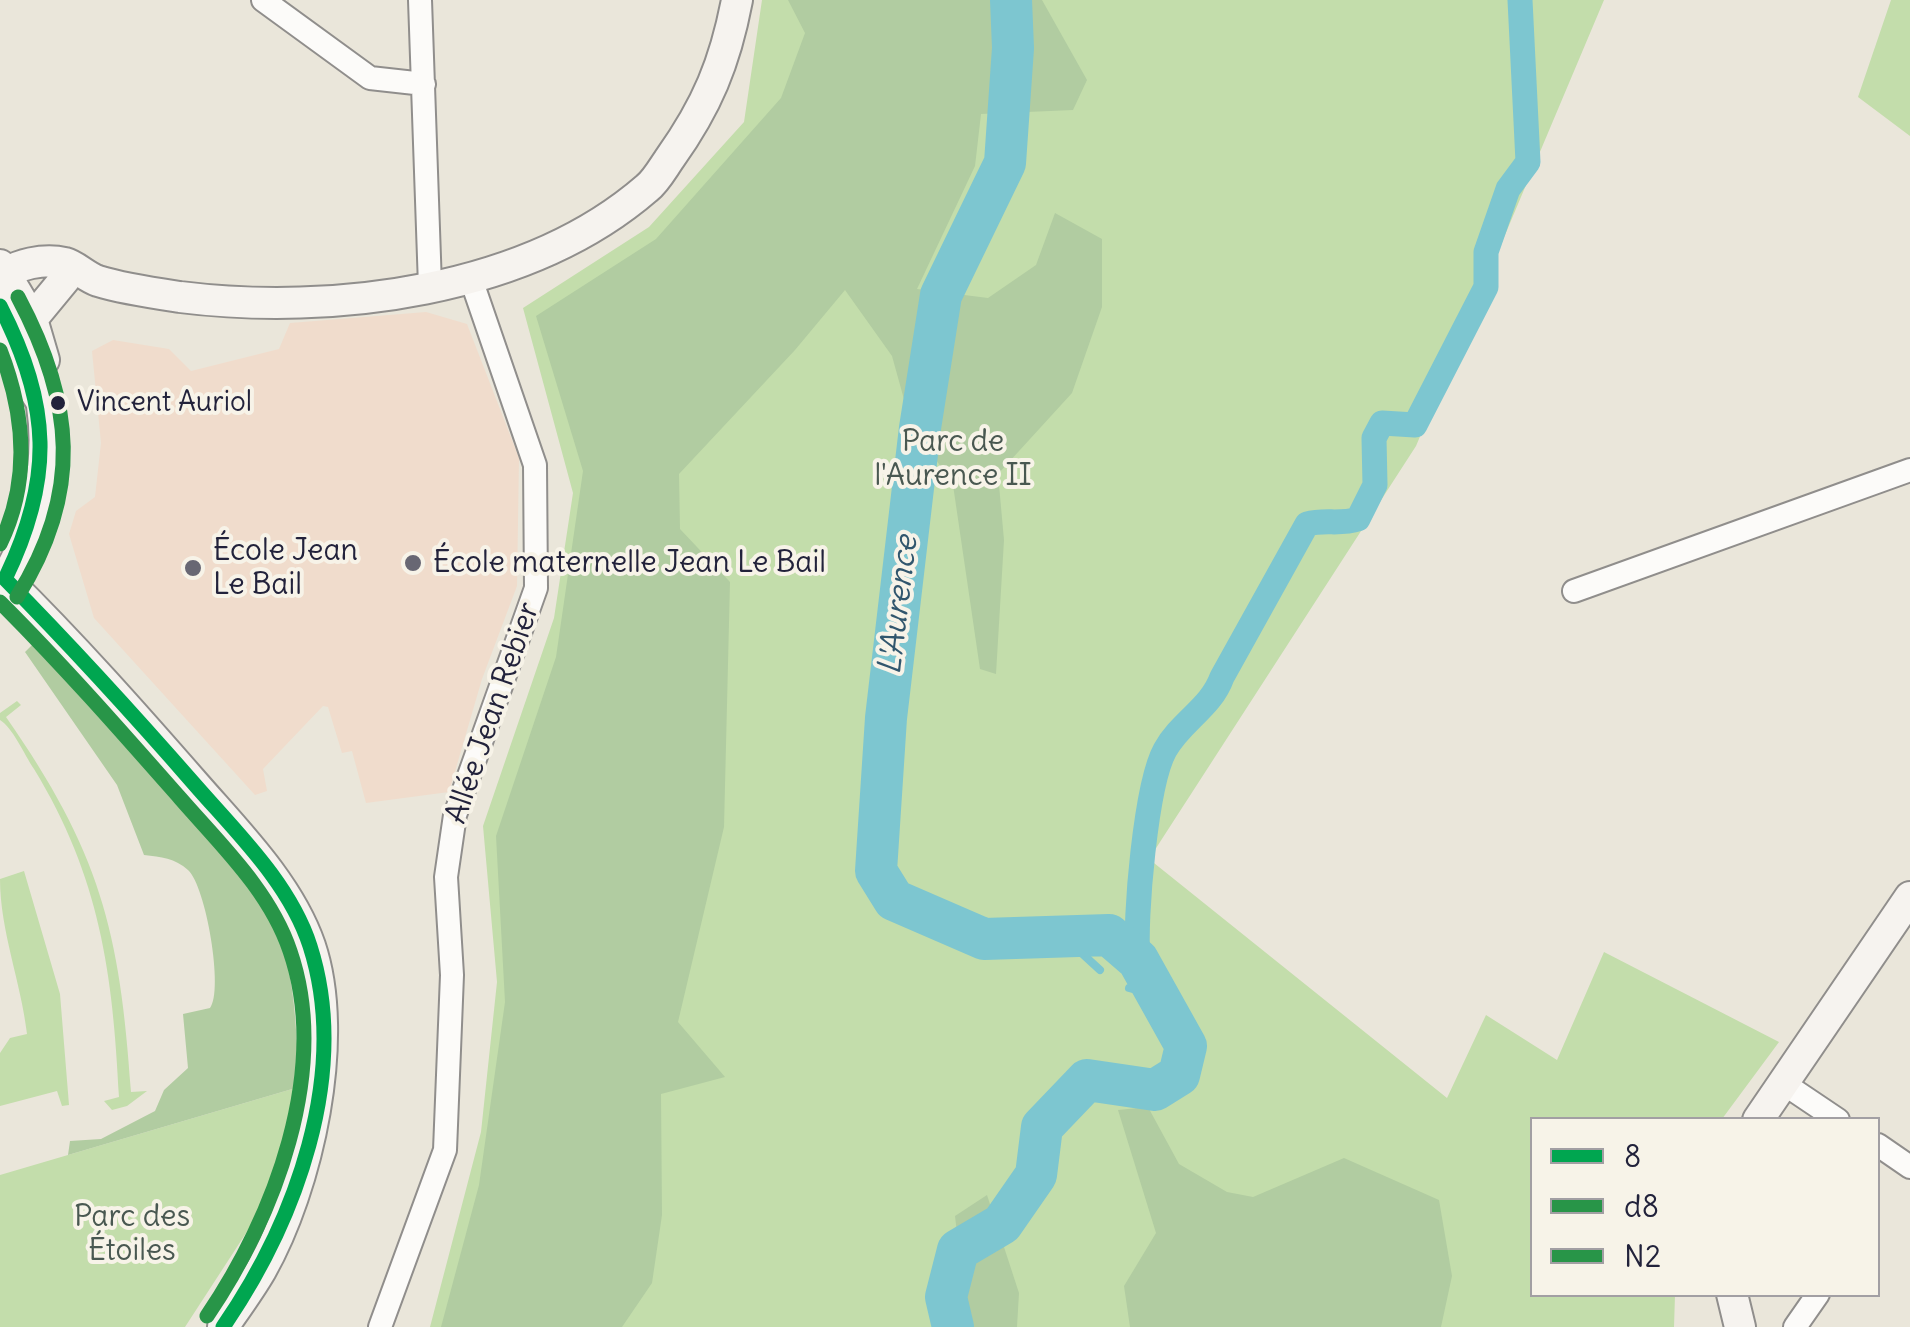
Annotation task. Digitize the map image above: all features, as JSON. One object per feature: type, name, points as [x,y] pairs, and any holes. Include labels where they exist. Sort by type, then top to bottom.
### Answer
[{"type":"street","points":[[264,0],[370,78],[424,84]]},
{"type":"street","points":[[420,0],[430,286]]},
{"type":"street","points":[[3,283],[38,262],[66,263],[80,279],[138,290],[242,303],[298,304],[470,279],[559,246],[649,187],[695,124],[726,58],[737,0]]},
{"type":"street","points":[[32,318],[80,279]]},
{"type":"street","name":"Allée Jean Rebier","points":[[380,1327],[445,1150],[452,975],[446,877],[454,815],[536,588],[536,465],[470,279]]},
{"type":"street","points":[[3,283],[32,318],[48,388],[42,401],[46,458],[23,547],[3,582],[95,669],[234,829],[292,906],[310,946],[320,992],[320,1063],[308,1142],[276,1239],[223,1327]]},
{"type":"street","points":[[3,283],[32,389],[42,401]]},
{"type":"street","points":[[1574,591],[1910,470]]},
{"type":"street","points":[[1760,1117],[1910,897]]},
{"type":"street","points":[[1783,1082],[1834,1117]]},
{"type":"street","points":[[1880,1147],[1910,1167]]},
{"type":"street","points":[[1733,1297],[1740,1327]]},
{"type":"street","points":[[1795,1327],[1816,1297]]},
{"type":"shaded area","points":[[426,312],[467,324],[519,458],[517,586],[482,679],[449,792],[366,803],[352,751],[342,753],[328,707],[323,706],[263,769],[267,791],[255,795],[94,618],[69,534],[76,511],[95,497],[101,443],[92,351],[113,340],[169,349],[191,371],[279,349],[290,323]]},
{"type":"green space","name":"Parc de l'Aurence II","points":[[762,0],[1604,0],[1416,446],[1149,859],[1447,1098],[1486,1015],[1557,1060],[1604,952],[1779,1042],[1723,1117],[1530,1117],[1530,1297],[1675,1297],[1674,1327],[430,1327],[481,1132],[497,982],[483,826],[554,618],[573,493],[523,308],[649,227],[744,122]]},
{"type":"green space","points":[[788,0],[1042,0],[1087,80],[1073,110],[981,114],[975,166],[917,289],[988,298],[1036,265],[1055,213],[1102,239],[1102,307],[1072,393],[998,474],[1004,540],[996,674],[980,669],[953,485],[910,421],[892,356],[845,290],[795,350],[679,474],[680,529],[730,582],[724,827],[678,1022],[725,1077],[661,1094],[662,1215],[652,1283],[622,1327],[441,1327],[479,1185],[505,1002],[496,836],[556,657],[583,471],[536,316],[656,239],[781,98],[805,33]]},
{"type":"green space","points":[[1891,0],[1910,0],[1910,136],[1858,97]]},
{"type":"green space","points":[[37,640],[238,862],[257,889],[271,916],[288,968],[299,1087],[68,1155],[70,1141],[101,1139],[155,1111],[164,1090],[188,1068],[183,1014],[210,1008],[214,998],[214,961],[207,916],[195,880],[178,863],[144,855],[117,785],[25,652]]},
{"type":"green space","points":[[17,701],[21,705],[6,717],[64,810],[100,894],[120,984],[131,1092],[147,1091],[127,1106],[112,1110],[104,1101],[119,1097],[116,1052],[99,927],[74,849],[56,809],[14,735],[0,720],[0,713]]},
{"type":"green space","points":[[24,871],[60,994],[69,1105],[62,1106],[57,1091],[0,1106],[0,1053],[10,1038],[27,1034],[3,918],[0,879]]},
{"type":"green space","name":"Parc des Étoiles","points":[[299,1087],[274,1190],[185,1327],[0,1327],[0,1175]]},
{"type":"green space","points":[[1148,1107],[1179,1164],[1227,1192],[1253,1197],[1344,1158],[1439,1200],[1452,1276],[1441,1327],[1130,1327],[1124,1286],[1156,1233],[1118,1110]]},
{"type":"green space","points":[[987,1195],[1019,1293],[1017,1327],[968,1327],[955,1216]]},
{"type":"waterway","name":"L'Aurence","points":[[953,1327],[946,1297],[958,1250],[1002,1224],[1036,1175],[1042,1127],[1087,1080],[1155,1090],[1179,1075],[1186,1046],[1138,960],[1109,935],[984,939],[894,900],[876,871],[886,718],[920,428],[941,295],[1005,163],[1013,48],[1011,0]]},
{"type":"waterway","name":"L'Aurence","points":[[1138,960],[1143,852],[1152,791],[1165,750],[1217,688],[1307,524],[1358,519],[1375,485],[1374,438],[1382,423],[1415,425],[1486,287],[1486,252],[1508,189],[1528,162],[1520,0]]},
{"type":"waterway","points":[[1063,936],[1100,970]]},
{"type":"waterway","points":[[1129,988],[1154,995]]},
{"type":"transit line","name":"N2","points":[[17,597],[53,521],[63,447],[51,373],[18,297]]},
{"type":"transit line","name":"8","points":[[0,306],[29,377],[40,442],[32,508],[5,579]]},
{"type":"transit line","name":"d8","points":[[0,350],[15,398],[21,447],[17,496],[0,544]]},
{"type":"transit line","name":"8","points":[[5,579],[245,841],[290,902],[310,946],[321,995],[324,1045],[309,1145],[273,1241],[223,1327]]},
{"type":"transit line","name":"d8","points":[[0,602],[242,869],[270,908],[290,951],[301,997],[304,1044],[289,1141],[254,1234],[207,1316]]},
{"type":"place","name":"Vincent Auriol","points":[[58,403]]},
{"type":"place","name":"École maternelle Jean Le Bail","points":[[413,563]]},
{"type":"place","name":"École Jean Le Bail","points":[[193,568]]}]
